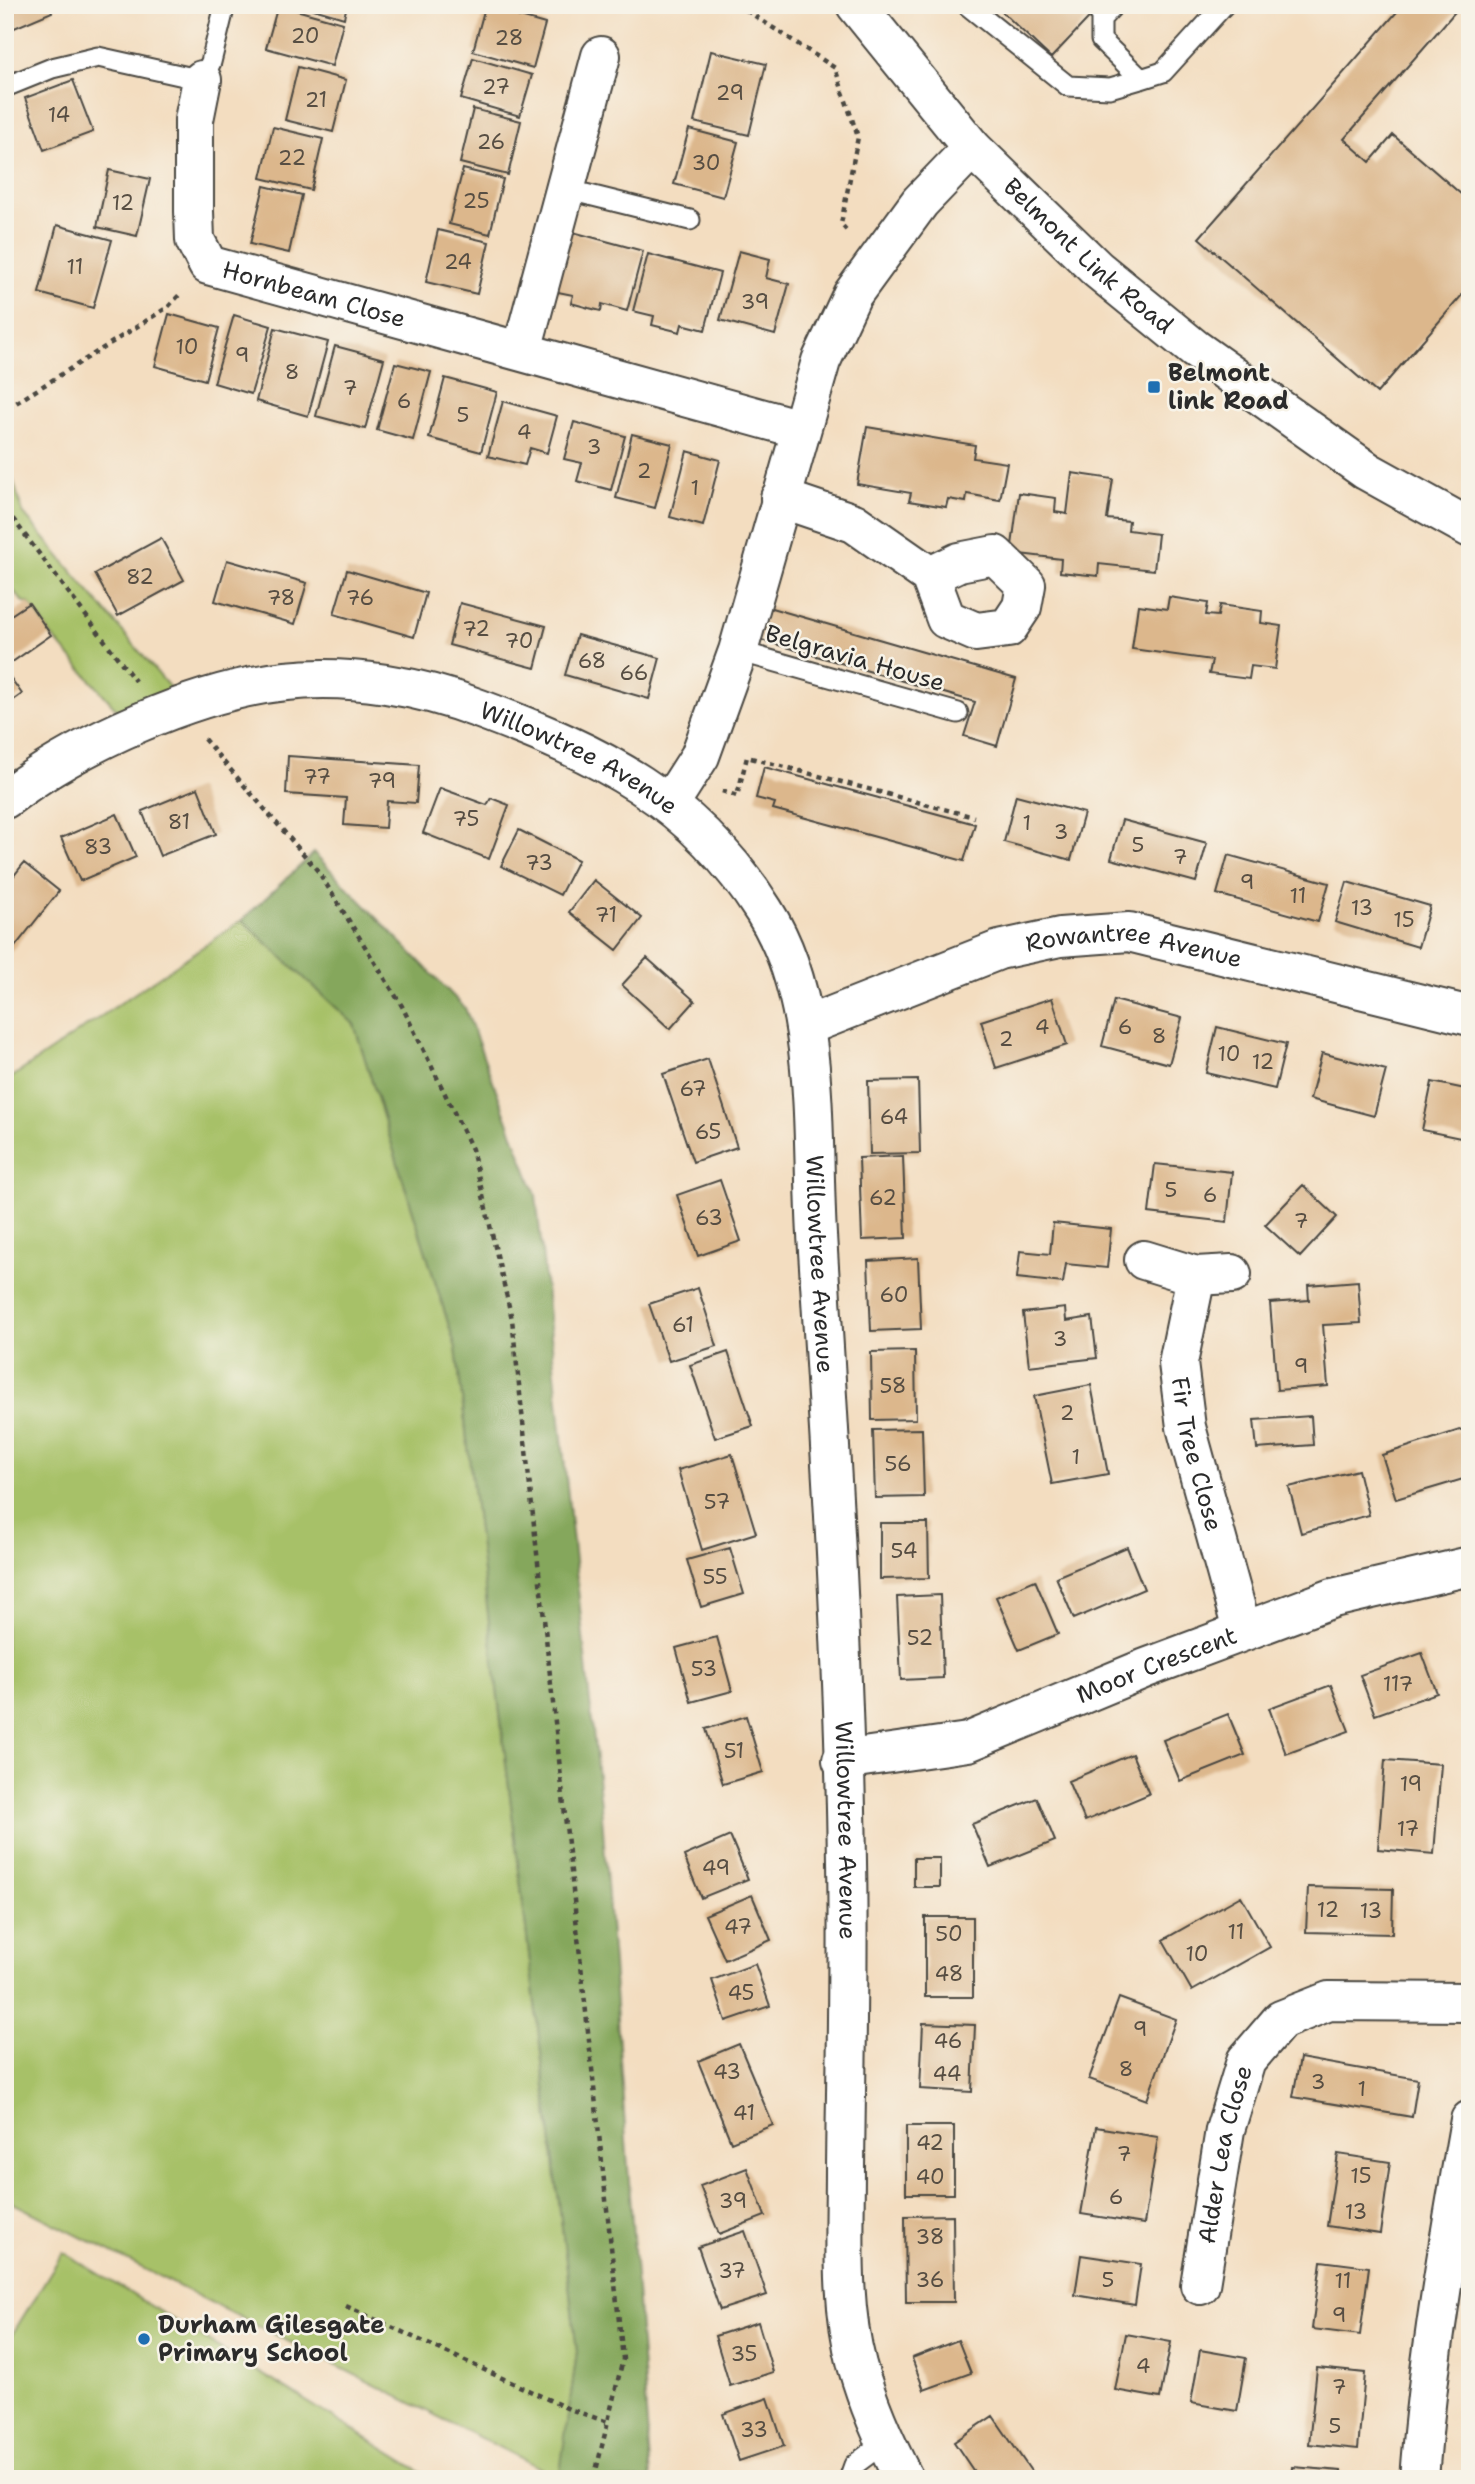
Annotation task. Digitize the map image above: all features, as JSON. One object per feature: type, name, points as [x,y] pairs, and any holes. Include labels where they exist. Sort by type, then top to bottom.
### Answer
[{"type":"street","name":"Belmont Link Road","points":[[856,5],[972,148],[1097,269],[1195,349],[1367,471],[1470,528]]},
{"type":"street","points":[[522,350],[601,56]]},
{"type":"street","name":"Hornbeam Close","points":[[202,79],[194,120],[194,211],[195,240],[208,265],[800,429]]},
{"type":"street","points":[[670,803],[700,756],[738,650],[821,361],[852,295],[920,202],[972,148]]},
{"type":"street","points":[[780,498],[853,523],[930,576]]},
{"type":"street","name":"Willowtree Avenue","points":[[5,799],[103,740],[212,696],[288,681],[375,682],[454,699],[558,738],[617,769],[670,803],[725,855],[767,916],[790,965],[806,1026],[839,1633],[847,1859],[844,2277],[856,2362],[885,2442],[904,2479]]},
{"type":"street","name":"Rowantree Avenue","points":[[806,1026],[999,950],[1060,937],[1129,932],[1470,1016]]},
{"type":"street","name":"Fir Tree Close","points":[[1144,1260],[1214,1275],[1178,1363],[1186,1427],[1242,1630]]},
{"type":"street","name":"Moor Crescent","points":[[842,1760],[968,1742],[1242,1630],[1333,1598],[1470,1566]]},
{"type":"street","name":"Alder Lea Close","points":[[1200,2285],[1225,2130],[1247,2061],[1281,2020],[1329,2001],[1470,2002]]},
{"type":"street","points":[[1419,2479],[1424,2413],[1456,2282],[1470,2120]]},
{"type":"lane","name":"Hornbeam Close","points":[[202,79],[211,62],[225,5]]},
{"type":"lane","points":[[967,5],[1068,86],[1110,88],[1163,72],[1223,5]]},
{"type":"lane","points":[[1114,5],[1101,19],[1101,40],[1141,79]]},
{"type":"lane","points":[[5,87],[52,68],[98,57],[202,79]]},
{"type":"lane","points":[[565,189],[690,220]]},
{"type":"lane","name":"Belgravia House","points":[[738,650],[958,713]]},
{"type":"lane","points":[[849,2479],[854,2465],[885,2442]]},
{"type":"path","points":[[738,5],[835,68],[858,137],[841,224],[876,263]]},
{"type":"path","points":[[8,408],[168,307],[208,265]]},
{"type":"path","points":[[5,395],[8,408],[5,426]]},
{"type":"path","points":[[5,490],[7,516],[170,712],[318,871],[402,1006],[472,1149],[512,1319],[561,1749],[623,2359],[594,2479]]},
{"type":"path","points":[[723,791],[737,796],[747,758],[974,817]]},
{"type":"path","points":[[346,2306],[569,2409],[608,2422]]},
{"type":"green space","points":[[5,473],[11,473],[23,513],[171,689],[119,712],[51,635],[29,603],[22,601],[5,581]]},
{"type":"green space","points":[[314,853],[465,1008],[536,1195],[602,1815],[651,2479],[559,2479],[577,2352],[456,1348],[354,1024],[242,920]]},
{"type":"green space","points":[[242,920],[354,1024],[456,1348],[577,2352],[560,2478],[5,2199],[5,1082]]},
{"type":"green space","name":"Durham Gilesgate Primary School","points":[[63,2252],[433,2479],[5,2479],[5,2346]]},
{"type":"building","points":[[5,5],[50,5],[52,12],[5,32]]},
{"type":"building","points":[[278,5],[343,23],[332,66],[266,48]]},
{"type":"building","points":[[300,5],[347,5],[344,18]]},
{"type":"building","points":[[995,5],[1101,5],[1051,58]]},
{"type":"building","points":[[1403,5],[1461,5],[1344,139],[1370,162],[1393,135],[1470,202],[1470,286],[1377,393],[1199,238]]},
{"type":"building","points":[[485,7],[545,24],[533,68],[473,51]]},
{"type":"building","points":[[711,51],[766,64],[749,135],[694,122]]},
{"type":"building","points":[[473,58],[532,75],[520,116],[461,99]]},
{"type":"building","points":[[298,67],[346,80],[333,132],[285,120]]},
{"type":"building","points":[[73,80],[93,132],[44,150],[25,98]]},
{"type":"building","points":[[473,109],[521,121],[508,175],[460,163]]},
{"type":"building","points":[[273,127],[323,139],[311,190],[261,178]]},
{"type":"building","points":[[689,129],[738,142],[723,197],[674,184]]},
{"type":"building","points":[[463,169],[503,179],[490,234],[449,224]]},
{"type":"building","points":[[109,170],[150,179],[137,236],[97,227]]},
{"type":"building","points":[[264,186],[302,195],[289,253],[250,244]]},
{"type":"building","points":[[57,225],[112,240],[93,308],[39,293]]},
{"type":"building","points":[[438,230],[489,242],[477,294],[426,282]]},
{"type":"building","points":[[569,231],[643,251],[627,311],[602,304],[601,311],[589,308],[571,303],[573,295],[553,291]]},
{"type":"building","points":[[739,251],[770,259],[766,278],[789,284],[775,335],[720,320]]},
{"type":"building","points":[[648,254],[720,273],[705,330],[682,324],[680,332],[652,325],[654,316],[633,311]]},
{"type":"building","points":[[169,314],[219,328],[205,380],[155,366]]},
{"type":"building","points":[[234,315],[271,326],[251,394],[214,383]]},
{"type":"building","points":[[275,328],[328,342],[308,416],[256,401]]},
{"type":"building","points":[[335,346],[384,359],[365,429],[316,416]]},
{"type":"building","points":[[395,363],[431,372],[413,440],[377,430]]},
{"type":"building","points":[[445,378],[497,392],[481,452],[429,438]]},
{"type":"building","points":[[503,401],[557,416],[547,453],[530,448],[525,465],[488,456]]},
{"type":"building","points":[[574,422],[625,436],[611,490],[577,481],[582,463],[564,459]]},
{"type":"building","points":[[867,427],[975,445],[973,458],[1007,463],[1000,500],[967,494],[966,502],[948,499],[946,507],[909,501],[911,493],[857,484]]},
{"type":"building","points":[[632,434],[672,444],[655,508],[616,498]]},
{"type":"building","points":[[687,451],[720,460],[703,526],[670,517]]},
{"type":"building","points":[[1072,473],[1113,479],[1107,519],[1129,521],[1128,530],[1158,534],[1154,570],[1099,564],[1098,576],[1060,572],[1061,559],[1011,553],[1019,493],[1056,498],[1055,512],[1067,514]]},
{"type":"building","points":[[161,538],[184,580],[118,616],[95,574]]},
{"type":"building","points":[[227,560],[307,583],[295,624],[215,601]]},
{"type":"building","points":[[347,570],[426,593],[414,637],[334,614]]},
{"type":"building","points":[[1169,597],[1208,603],[1206,615],[1218,616],[1220,605],[1262,611],[1261,623],[1281,626],[1275,669],[1251,666],[1249,679],[1209,674],[1212,660],[1132,649],[1138,605],[1167,609]]},
{"type":"building","points":[[29,603],[51,635],[5,667],[5,619]]},
{"type":"building","points":[[460,603],[546,626],[535,668],[449,645]]},
{"type":"building","points":[[768,607],[1016,679],[997,746],[964,736],[975,702],[758,639]]},
{"type":"building","points":[[577,635],[660,658],[649,699],[565,675]]},
{"type":"building","points":[[5,670],[22,694],[5,706]]},
{"type":"building","points":[[288,756],[419,765],[416,803],[387,801],[385,828],[344,825],[346,798],[286,794]]},
{"type":"building","points":[[764,767],[975,824],[964,861],[773,809],[775,803],[756,798]]},
{"type":"building","points":[[198,788],[216,834],[160,856],[142,811]]},
{"type":"building","points":[[440,788],[487,805],[491,798],[509,805],[489,859],[423,833]]},
{"type":"building","points":[[1016,795],[1084,813],[1071,860],[1004,842]]},
{"type":"building","points":[[117,814],[136,857],[80,881],[61,838]]},
{"type":"building","points":[[1122,820],[1207,843],[1196,882],[1111,859]]},
{"type":"building","points":[[519,830],[578,860],[560,895],[501,866]]},
{"type":"building","points":[[1228,855],[1329,883],[1318,922],[1217,894]]},
{"type":"building","points":[[24,863],[59,891],[10,953],[5,949],[5,887]]},
{"type":"building","points":[[594,880],[642,918],[617,950],[569,912]]},
{"type":"building","points":[[1347,882],[1430,906],[1418,947],[1335,922]]},
{"type":"building","points":[[647,958],[695,1001],[670,1029],[622,985]]},
{"type":"building","points":[[1052,998],[1067,1045],[996,1068],[981,1021]]},
{"type":"building","points":[[1114,1000],[1182,1018],[1169,1064],[1102,1046]]},
{"type":"building","points":[[1217,1027],[1286,1044],[1275,1089],[1206,1073]]},
{"type":"building","points":[[1322,1053],[1386,1070],[1374,1116],[1310,1099]]},
{"type":"building","points":[[708,1059],[737,1147],[693,1162],[663,1074]]},
{"type":"building","points":[[918,1080],[920,1153],[870,1154],[868,1081]]},
{"type":"building","points":[[1432,1082],[1470,1090],[1470,1140],[1422,1130]]},
{"type":"building","points":[[903,1156],[906,1238],[862,1240],[859,1158]]},
{"type":"building","points":[[1155,1164],[1232,1172],[1227,1222],[1149,1213]]},
{"type":"building","points":[[720,1180],[741,1241],[698,1256],[677,1195]]},
{"type":"building","points":[[1303,1185],[1337,1217],[1300,1257],[1265,1225]]},
{"type":"building","points":[[1053,1223],[1111,1229],[1107,1268],[1066,1264],[1063,1283],[1017,1278],[1020,1251],[1050,1254]]},
{"type":"building","points":[[918,1258],[921,1329],[871,1331],[868,1261]]},
{"type":"building","points":[[1358,1281],[1361,1323],[1323,1325],[1328,1386],[1277,1390],[1270,1303],[1309,1300],[1308,1285]]},
{"type":"building","points":[[698,1288],[717,1346],[669,1361],[649,1304]]},
{"type":"building","points":[[1065,1308],[1066,1321],[1092,1317],[1097,1358],[1029,1366],[1023,1313]]},
{"type":"building","points":[[915,1351],[916,1419],[872,1420],[871,1352]]},
{"type":"building","points":[[728,1352],[753,1426],[715,1438],[690,1365]]},
{"type":"building","points":[[1091,1385],[1108,1474],[1052,1484],[1034,1396]]},
{"type":"building","points":[[1311,1416],[1313,1445],[1257,1449],[1254,1420]]},
{"type":"building","points":[[1466,1428],[1470,1439],[1470,1477],[1396,1499],[1382,1455]]},
{"type":"building","points":[[922,1429],[924,1497],[875,1498],[873,1430]]},
{"type":"building","points":[[732,1454],[756,1533],[702,1550],[678,1470]]},
{"type":"building","points":[[1358,1470],[1369,1515],[1301,1533],[1289,1487]]},
{"type":"building","points":[[880,1523],[928,1523],[929,1578],[880,1579]]},
{"type":"building","points":[[1127,1547],[1144,1589],[1074,1619],[1056,1577]]},
{"type":"building","points":[[730,1548],[744,1594],[701,1607],[687,1560]]},
{"type":"building","points":[[1035,1580],[1058,1634],[1019,1650],[996,1597]]},
{"type":"building","points":[[940,1595],[943,1678],[901,1680],[897,1597]]},
{"type":"building","points":[[717,1637],[732,1691],[691,1702],[676,1648]]},
{"type":"building","points":[[1422,1653],[1437,1693],[1375,1715],[1360,1675]]},
{"type":"building","points":[[1331,1685],[1349,1731],[1286,1754],[1269,1708]]},
{"type":"building","points":[[1228,1714],[1245,1755],[1180,1781],[1163,1740]]},
{"type":"building","points":[[746,1716],[763,1772],[723,1784],[706,1729]]},
{"type":"building","points":[[1132,1754],[1149,1794],[1085,1821],[1068,1781]]},
{"type":"building","points":[[1385,1760],[1441,1764],[1434,1854],[1378,1849]]},
{"type":"building","points":[[1037,1798],[1055,1841],[990,1867],[972,1824]]},
{"type":"building","points":[[730,1836],[748,1879],[701,1898],[684,1856]]},
{"type":"building","points":[[914,1858],[940,1858],[940,1887],[914,1887]]},
{"type":"building","points":[[1308,1887],[1393,1889],[1392,1934],[1306,1932]]},
{"type":"building","points":[[752,1895],[771,1940],[725,1960],[705,1915]]},
{"type":"building","points":[[1241,1896],[1270,1947],[1192,1991],[1163,1940]]},
{"type":"building","points":[[925,1917],[973,1917],[973,1997],[925,1997]]},
{"type":"building","points":[[755,1964],[770,2006],[726,2021],[712,1980]]},
{"type":"building","points":[[1119,1998],[1176,2019],[1147,2100],[1089,2079]]},
{"type":"building","points":[[923,2023],[975,2025],[972,2092],[920,2089]]},
{"type":"building","points":[[739,2044],[773,2125],[731,2142],[698,2061]]},
{"type":"building","points":[[1300,2058],[1418,2079],[1412,2117],[1293,2097]]},
{"type":"building","points":[[906,2126],[954,2126],[954,2194],[906,2194]]},
{"type":"building","points":[[1096,2127],[1158,2137],[1144,2224],[1081,2214]]},
{"type":"building","points":[[1338,2154],[1390,2162],[1380,2234],[1327,2226]]},
{"type":"building","points":[[747,2168],[765,2216],[719,2234],[700,2186]]},
{"type":"building","points":[[953,2215],[954,2302],[906,2302],[905,2216]]},
{"type":"building","points":[[745,2231],[767,2295],[720,2310],[698,2247]]},
{"type":"building","points":[[1081,2255],[1141,2264],[1135,2305],[1075,2295]]},
{"type":"building","points":[[1321,2261],[1369,2267],[1360,2335],[1312,2329]]},
{"type":"building","points":[[758,2322],[773,2372],[730,2386],[715,2336]]},
{"type":"building","points":[[1126,2334],[1171,2342],[1160,2398],[1115,2390]]},
{"type":"building","points":[[958,2340],[971,2373],[924,2390],[912,2358]]},
{"type":"building","points":[[1200,2350],[1246,2358],[1237,2411],[1191,2403]]},
{"type":"building","points":[[1317,2368],[1365,2373],[1358,2449],[1309,2444]]},
{"type":"building","points":[[768,2398],[784,2446],[739,2461],[723,2414]]},
{"type":"building","points":[[993,2416],[1033,2474],[1026,2479],[979,2479],[954,2442]]},
{"type":"building","points":[[1293,2467],[1341,2471],[1341,2479],[1292,2479]]},
{"type":"place","name":"Belmont link Road","points":[[1154,387]]},
{"type":"place","name":"Durham Gilesgate Primary School","points":[[144,2339]]}]
